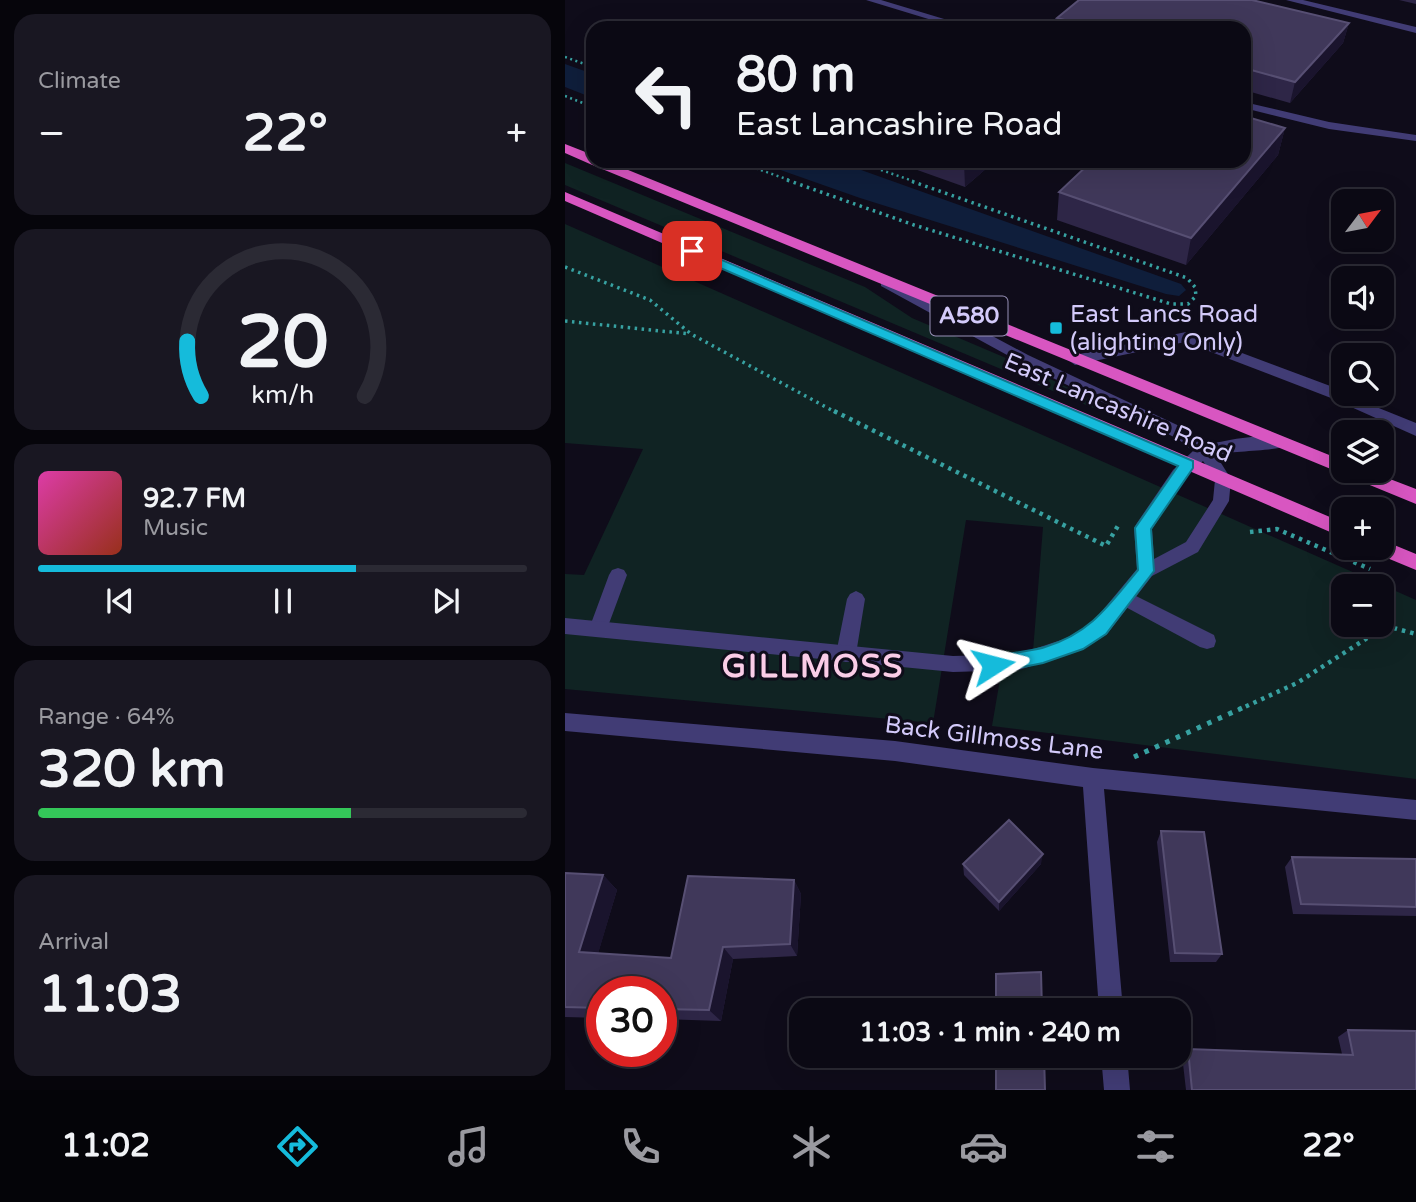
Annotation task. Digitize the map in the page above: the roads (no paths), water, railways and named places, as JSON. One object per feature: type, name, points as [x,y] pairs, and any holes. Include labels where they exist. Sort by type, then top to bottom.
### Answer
[{"type":"highway","name":"East Lancashire Road","points":[[565,148],[586,157]]},
{"type":"highway","name":"East Lancashire Road","points":[[613,168],[1075,360],[1331,463]]},
{"type":"highway","name":"East Lancashire Road","points":[[565,197],[1331,525]]},
{"type":"highway","points":[[1381,483],[1416,497]]},
{"type":"highway","points":[[1394,553],[1416,562]]},
{"type":"street","points":[[1291,0],[1416,30]]},
{"type":"street","points":[[878,1],[945,21]]},
{"type":"street","points":[[1251,107],[1365,134],[1416,138]]},
{"type":"street","points":[[565,626],[953,664],[1019,662],[1077,643],[1100,628],[1126,600],[1146,571],[1192,547],[1221,501],[1223,479],[1206,453],[1176,430],[1023,358],[875,277]]},
{"type":"street","points":[[1075,360],[1186,337],[1336,394],[1416,430]]},
{"type":"street","points":[[1146,571],[1143,528],[1187,464],[1206,453],[1254,443],[1283,443]]},
{"type":"street","points":[[598,629],[618,575]]},
{"type":"street","points":[[846,654],[856,599]]},
{"type":"street","points":[[1126,600],[1207,640]]},
{"type":"street","name":"Back Gillmoss Lane","points":[[565,722],[895,751],[1093,778],[1416,810]]},
{"type":"street","points":[[1093,778],[1109,998]]},
{"type":"street","points":[[1115,1068],[1117,1090]]},
{"type":"water","points":[[565,64],[586,72],[586,95],[565,87]]},
{"type":"water","points":[[775,168],[856,168],[1181,284],[1186,290],[1179,296],[1166,294],[860,198]]},
{"type":"place","name":"East Lancs Road (alighting Only)","points":[[1056,328]]},
{"type":"district","name":"GILLMOSS","points":[[813,667]]}]
